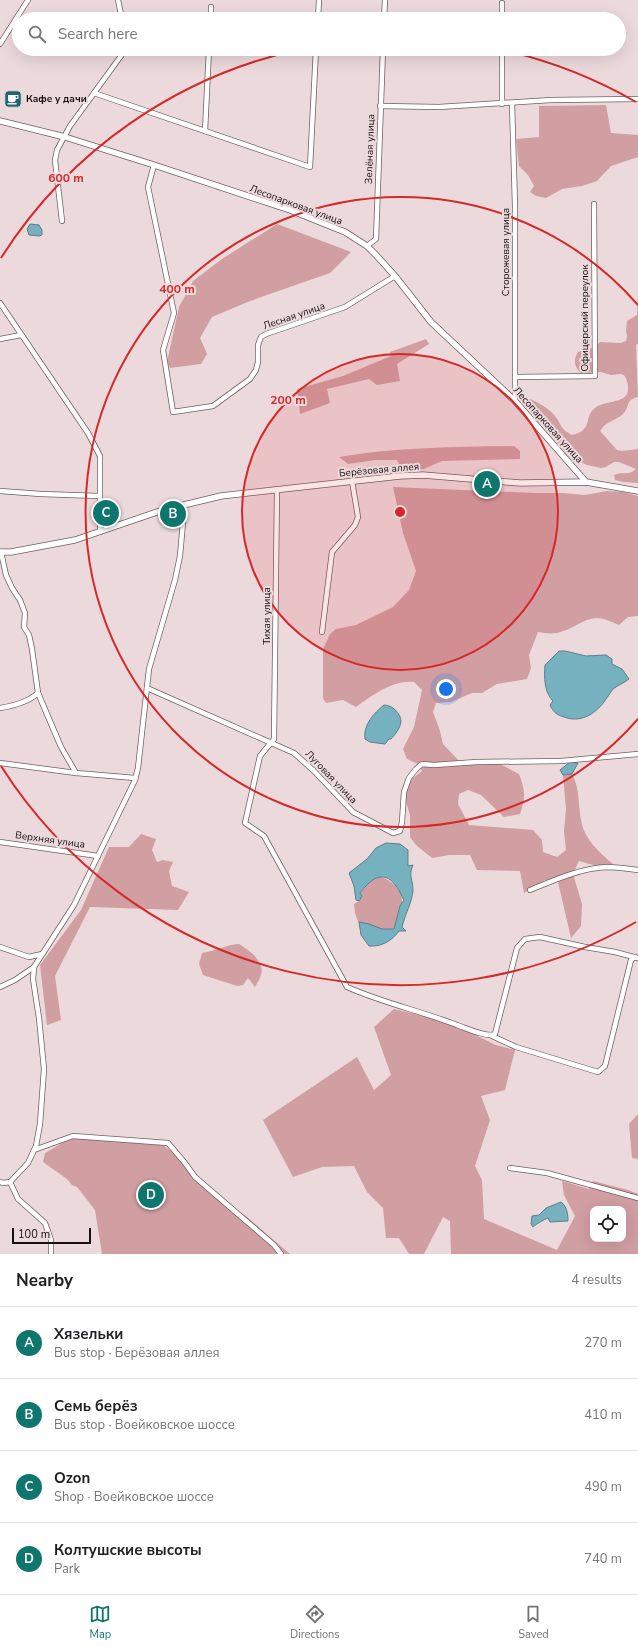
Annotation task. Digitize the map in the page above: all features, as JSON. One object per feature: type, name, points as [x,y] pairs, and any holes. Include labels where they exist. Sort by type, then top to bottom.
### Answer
[{"type":"street","points":[[20,12],[28,0]]},
{"type":"street","points":[[118,0],[121,12]]},
{"type":"street","points":[[318,12],[319,0]]},
{"type":"street","points":[[384,12],[385,0]]},
{"type":"street","points":[[502,3],[502,12]]},
{"type":"street","points":[[211,7],[211,12]]},
{"type":"street","points":[[0,44],[12,25]]},
{"type":"street","points":[[62,221],[55,160],[57,150],[70,126],[121,56]]},
{"type":"street","points":[[205,131],[209,56]]},
{"type":"street","points":[[94,93],[310,167],[316,56]]},
{"type":"street","name":"Зелёная улица","points":[[367,246],[376,239],[383,56]]},
{"type":"street","points":[[502,56],[502,104]]},
{"type":"street","points":[[380,106],[439,107],[551,100],[638,99]]},
{"type":"street","name":"Сторожевая улица","points":[[512,103],[515,206],[515,401]]},
{"type":"street","name":"Лесопарковая улица","points":[[0,121],[65,137],[154,165],[296,213],[345,232],[367,246],[395,276],[431,322],[515,401],[586,482]]},
{"type":"street","name":"Лесная улица","points":[[154,165],[148,186],[174,313],[164,350],[173,412],[213,406],[250,379],[256,370],[258,362],[258,345],[261,338],[266,334],[345,307],[395,276]]},
{"type":"street","name":"Офицерский переулок","points":[[515,378],[595,376],[594,204]]},
{"type":"street","points":[[0,303],[20,335],[88,433],[100,456],[100,532]]},
{"type":"street","points":[[0,339],[20,335]]},
{"type":"street","name":"Берёзовая аллея","points":[[1,552],[11,552],[75,540],[175,507],[221,496],[400,476],[423,475],[520,483],[586,482],[638,491]]},
{"type":"street","points":[[322,632],[332,552],[355,525],[358,517],[352,481]]},
{"type":"street","name":"Тихая улица","points":[[271,742],[274,739],[275,710],[277,490]]},
{"type":"street","points":[[0,491],[100,496]]},
{"type":"street","points":[[0,987],[15,980],[34,967],[74,905],[135,778],[138,768],[149,669],[175,580],[180,556],[184,511],[183,505]]},
{"type":"street","points":[[1,552],[6,575],[25,612],[24,627],[29,635],[32,648],[38,693],[61,748],[76,773]]},
{"type":"street","name":"Луговая улица","points":[[147,688],[294,753],[314,771],[352,812],[393,833],[400,830],[404,792],[410,778],[416,769],[422,764],[434,765],[477,762],[556,760],[638,754]]},
{"type":"street","points":[[0,708],[22,702],[34,697],[38,693]]},
{"type":"street","points":[[271,742],[260,756],[245,823],[264,836],[347,987],[368,996],[426,1013],[472,1031],[492,1036],[516,1047],[598,1072],[604,1066],[631,960],[637,957]]},
{"type":"street","points":[[0,763],[76,773],[135,778]]},
{"type":"street","name":"Верхняя улица","points":[[0,842],[98,856]]},
{"type":"street","points":[[530,890],[577,873],[599,868],[608,867],[638,870]]},
{"type":"street","points":[[492,1036],[495,1034],[517,948],[525,939],[540,937],[637,957]]},
{"type":"street","points":[[0,947],[29,957],[42,954]]},
{"type":"street","points":[[0,1182],[10,1182],[28,1164],[34,1150],[40,1124],[44,1068],[33,978],[34,967],[29,957]]},
{"type":"street","points":[[34,1150],[73,1136],[168,1143],[195,1177],[274,1245],[281,1254]]},
{"type":"street","points":[[510,1168],[547,1173],[638,1198]]},
{"type":"street","points":[[10,1182],[18,1199],[45,1223],[51,1240],[52,1254]]},
{"type":"shaded area","points":[[606,105],[611,133],[638,135],[638,157],[611,166],[597,181],[582,186],[562,189],[546,198],[536,196],[530,192],[534,186],[528,175],[519,166],[516,139],[539,137],[539,106]]},
{"type":"shaded area","points":[[277,224],[351,252],[330,273],[250,301],[212,317],[200,338],[207,354],[201,364],[170,368],[167,362],[179,307],[193,281],[222,259]]},
{"type":"shaded area","points":[[638,293],[638,344],[636,345],[638,397],[629,402],[624,413],[605,425],[600,431],[617,450],[622,451],[638,449],[638,483],[615,480],[614,475],[629,473],[636,469],[619,462],[614,462],[601,468],[587,465],[570,457],[521,401],[524,398],[528,399],[545,407],[555,416],[563,429],[572,435],[579,433],[586,427],[589,415],[595,408],[624,397],[627,393],[628,386],[625,376],[621,374],[611,375],[601,372],[581,373],[576,366],[575,360],[578,352],[593,348],[600,342],[621,343],[626,341],[627,321],[637,315]]},
{"type":"shaded area","points":[[426,339],[429,344],[397,364],[400,381],[377,385],[369,379],[327,389],[330,403],[300,414],[297,389],[343,376],[391,356],[390,352]]},
{"type":"shaded area","points":[[514,446],[520,451],[520,459],[442,461],[424,469],[403,472],[397,460],[376,460],[348,464],[339,457],[404,449]]},
{"type":"shaded area","points":[[393,487],[585,495],[607,491],[624,492],[638,496],[638,616],[628,617],[619,625],[608,620],[593,618],[557,633],[538,632],[529,655],[531,668],[527,679],[497,684],[482,693],[472,693],[451,702],[436,703],[433,712],[443,744],[463,765],[500,764],[519,774],[524,789],[524,798],[520,814],[504,817],[481,795],[468,790],[459,794],[458,804],[469,825],[533,830],[542,840],[543,852],[557,857],[566,850],[564,831],[566,809],[563,775],[572,774],[575,779],[581,820],[585,833],[593,845],[613,864],[600,867],[579,861],[573,874],[582,904],[581,926],[571,938],[558,882],[545,880],[524,893],[520,871],[477,870],[470,855],[449,855],[432,858],[416,845],[410,837],[410,815],[405,799],[406,787],[413,778],[422,771],[418,764],[407,759],[403,749],[414,727],[422,690],[414,682],[398,683],[384,689],[356,707],[343,700],[326,703],[323,698],[323,649],[330,634],[336,629],[356,625],[393,607],[409,590],[416,571],[403,533]]},
{"type":"shaded area","points":[[141,834],[156,839],[152,850],[157,862],[163,860],[173,862],[169,871],[172,886],[189,892],[178,910],[90,907],[55,976],[61,1020],[47,1025],[40,965],[81,910],[109,847],[129,847]]},
{"type":"shaded area","points":[[379,876],[396,886],[401,894],[402,904],[400,906],[394,929],[380,929],[369,924],[358,922],[355,913],[354,904],[362,897],[360,893],[375,877]]},
{"type":"shaded area","points":[[239,944],[255,956],[261,965],[261,975],[255,987],[248,978],[243,985],[237,986],[203,975],[199,964],[202,953]]},
{"type":"shaded area","points":[[394,1009],[446,1021],[496,1045],[515,1050],[505,1090],[481,1096],[490,1120],[475,1166],[482,1180],[484,1219],[557,1250],[575,1216],[564,1195],[562,1181],[589,1189],[593,1181],[638,1194],[638,1254],[451,1254],[450,1221],[443,1217],[424,1254],[409,1254],[399,1238],[386,1238],[383,1208],[367,1192],[354,1166],[322,1167],[293,1177],[263,1120],[357,1057],[374,1090],[391,1075],[374,1027]]},
{"type":"shaded area","points":[[638,1114],[638,1159],[632,1158],[629,1124]]},
{"type":"shaded area","points":[[98,1137],[148,1141],[163,1145],[179,1157],[196,1181],[217,1199],[246,1216],[290,1254],[102,1254],[95,1210],[77,1187],[72,1185],[67,1179],[43,1162],[45,1153],[71,1138]]},
{"type":"water","points":[[30,224],[39,225],[42,230],[42,235],[29,235],[27,229]]},
{"type":"water","points":[[559,651],[586,656],[606,655],[612,659],[612,664],[622,669],[629,679],[613,689],[600,707],[586,717],[570,719],[557,714],[550,705],[553,701],[546,689],[545,665]]},
{"type":"water","points":[[384,705],[390,706],[396,710],[401,719],[400,727],[394,736],[385,744],[370,742],[365,739],[367,724]]},
{"type":"water","points":[[570,762],[578,763],[572,774],[563,775],[560,770]]},
{"type":"water","points":[[386,843],[400,844],[408,850],[408,866],[413,865],[411,875],[413,890],[402,927],[406,931],[399,931],[393,938],[382,944],[369,946],[361,935],[359,922],[382,929],[394,929],[400,906],[404,900],[399,889],[391,881],[382,877],[372,880],[360,893],[362,896],[359,901],[356,900],[354,886],[349,873],[367,859],[376,848]]},
{"type":"water","points":[[561,1202],[566,1208],[568,1221],[550,1222],[548,1218],[533,1227],[531,1224],[532,1216],[539,1215],[546,1208]]},
{"type":"place","name":"Кафе у дачи","points":[[13,99]]},
{"type":"place","name":"Хязельки","points":[[487,484]]},
{"type":"place","name":"Ozon","points":[[106,513]]},
{"type":"place","name":"Семь берёз","points":[[173,514]]},
{"type":"place","name":"Колтушские высоты","points":[[151,1195]]}]
